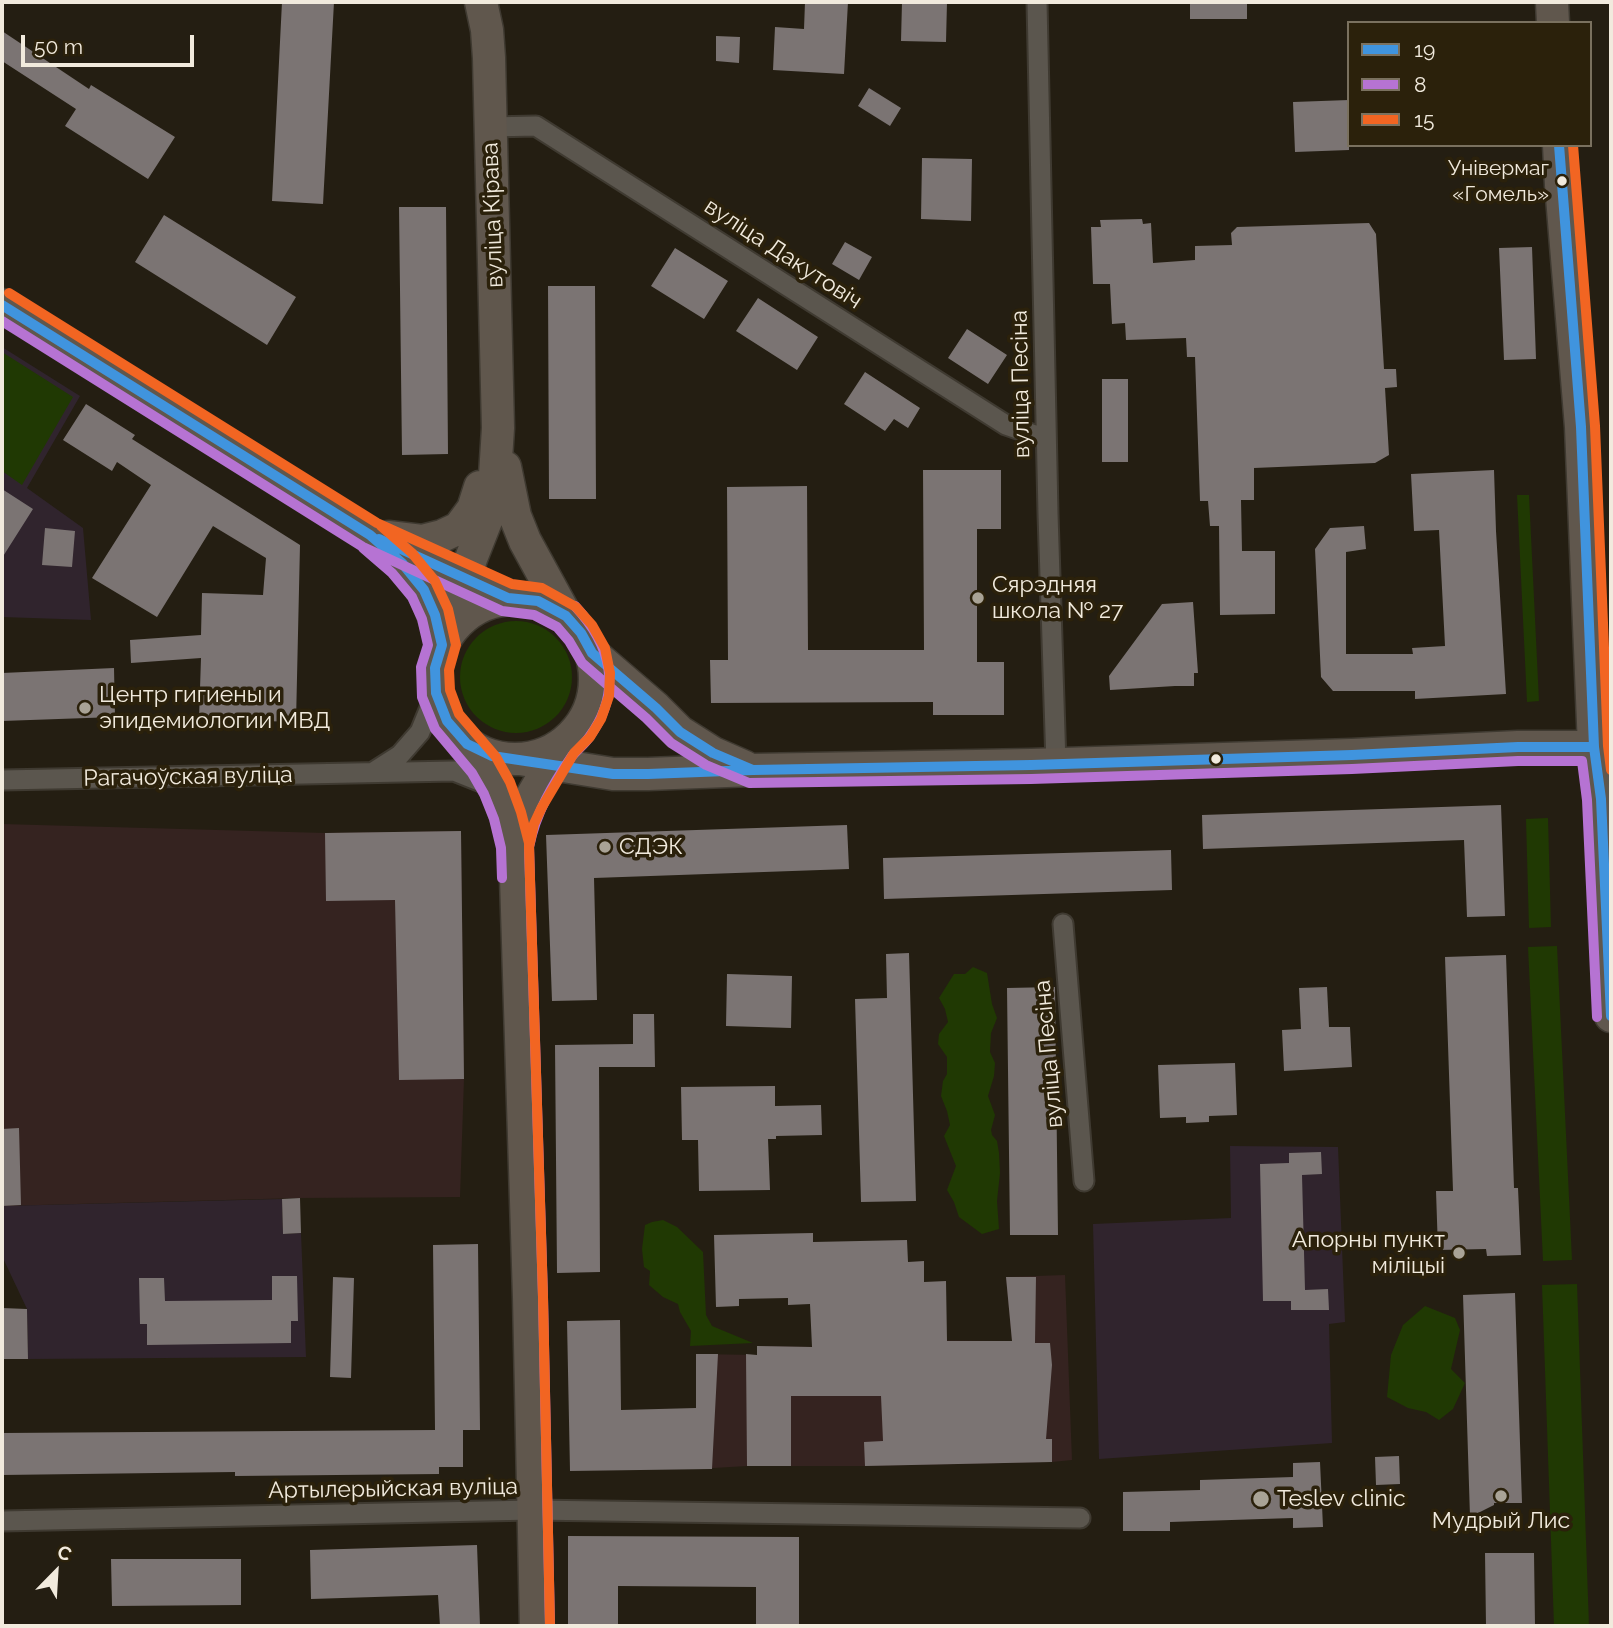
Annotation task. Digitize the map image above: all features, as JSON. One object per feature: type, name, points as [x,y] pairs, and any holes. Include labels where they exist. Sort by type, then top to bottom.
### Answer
[{"type":"main road","points":[[1552,2],[1553,21]]},
{"type":"main road","name":"вуліца Кірава","points":[[442,645],[491,508],[494,491],[498,428],[486,11]]},
{"type":"main road","points":[[1559,147],[1602,747],[1601,799],[1611,1016]]},
{"type":"main road","points":[[2,304],[370,535],[508,598],[538,601],[566,615],[581,633],[592,653],[596,674],[595,694],[589,713],[557,754],[529,801],[518,833],[536,1626]]},
{"type":"main road","points":[[370,535],[422,541],[460,528],[473,509],[498,428]]},
{"type":"main road","name":"вуліца Кірава","points":[[498,428],[515,516],[525,541],[566,615]]},
{"type":"main road","points":[[370,535],[402,563],[424,590],[435,615],[442,645]]},
{"type":"main road","points":[[508,598],[481,606],[458,622],[442,645],[435,668],[436,694],[461,757],[484,765],[518,833]]},
{"type":"main road","points":[[592,653],[680,732],[713,753],[753,770]]},
{"type":"main road","points":[[518,833],[547,799],[577,785],[613,774],[1056,764],[1518,747],[1602,747]]},
{"type":"main road","points":[[461,757],[520,759],[557,754],[613,774]]},
{"type":"street","name":"вуліца Песіна","points":[[1037,2],[1056,764]]},
{"type":"street","name":"вуліца Дакутовіч","points":[[490,127],[536,126],[994,418],[1046,439]]},
{"type":"street","points":[[375,771],[400,755],[420,732],[436,694]]},
{"type":"street","name":"Рагачоўская вуліца","points":[[2,780],[361,773],[461,757]]},
{"type":"street","name":"вуліца Песіна","points":[[1063,924],[1084,1181]]},
{"type":"street","name":"Артылерыйская вуліца","points":[[2,1521],[533,1510],[1080,1518]]},
{"type":"shaded area","points":[[2,347],[80,396],[27,488],[83,528],[91,620],[2,617]]},
{"type":"shaded area","points":[[2,824],[325,833],[461,831],[464,1079],[460,1197],[300,1198],[2,1206]]},
{"type":"shaded area","points":[[1230,1146],[1338,1147],[1345,1322],[1329,1324],[1332,1443],[1099,1459],[1093,1224],[1231,1218]]},
{"type":"shaded area","points":[[282,1199],[283,1234],[301,1233],[306,1357],[28,1359],[27,1309],[2,1256],[2,1206]]},
{"type":"shaded area","points":[[1065,1275],[1072,1460],[697,1469],[696,1354],[757,1355],[757,1346],[883,1348],[884,1340],[1012,1341],[1006,1277]]},
{"type":"green space","points":[[2,352],[73,397],[22,485],[2,471]]},
{"type":"green space","points":[[1517,495],[1529,495],[1539,701],[1527,702]]},
{"type":"green space","points":[[516,621],[538,625],[556,637],[568,655],[572,677],[568,699],[556,717],[538,729],[516,733],[494,729],[476,717],[464,699],[460,677],[464,655],[476,637],[494,625]]},
{"type":"green space","points":[[1548,818],[1551,927],[1529,928],[1526,819]]},
{"type":"green space","points":[[1557,946],[1572,1260],[1543,1261],[1528,947]]},
{"type":"green space","points":[[973,967],[987,973],[997,1018],[991,1033],[990,1052],[995,1063],[988,1096],[995,1115],[991,1130],[999,1153],[999,1229],[982,1234],[959,1217],[947,1190],[956,1166],[944,1136],[950,1125],[941,1096],[947,1074],[947,1057],[938,1044],[939,1034],[948,1022],[939,998],[954,974],[965,974]]},
{"type":"green space","points":[[663,1220],[677,1227],[703,1252],[706,1315],[712,1326],[753,1343],[690,1346],[691,1331],[678,1304],[663,1297],[649,1285],[650,1271],[644,1267],[642,1249],[645,1225]]},
{"type":"green space","points":[[1577,1284],[1589,1626],[1554,1626],[1542,1285]]},
{"type":"green space","points":[[1425,1306],[1455,1318],[1460,1330],[1451,1369],[1465,1383],[1453,1409],[1439,1420],[1387,1397],[1391,1355],[1403,1325]]},
{"type":"building","points":[[282,2],[334,2],[323,204],[272,201]]},
{"type":"building","points":[[805,2],[848,2],[844,74],[773,70],[775,27],[804,29]]},
{"type":"building","points":[[902,2],[947,2],[946,42],[901,41]]},
{"type":"building","points":[[1190,2],[1247,2],[1247,19],[1190,19]]},
{"type":"building","points":[[2,31],[89,89],[91,85],[175,137],[148,179],[65,126],[76,109],[2,61]]},
{"type":"building","points":[[716,36],[740,37],[739,63],[716,61]]},
{"type":"building","points":[[869,88],[901,108],[890,126],[858,106]]},
{"type":"building","points":[[1347,100],[1349,150],[1295,152],[1293,102]]},
{"type":"building","points":[[922,158],[972,159],[971,221],[921,219]]},
{"type":"building","points":[[399,207],[446,207],[448,454],[402,455]]},
{"type":"building","points":[[164,215],[296,297],[267,345],[135,262]]},
{"type":"building","points":[[1142,219],[1143,224],[1151,223],[1153,263],[1195,260],[1195,246],[1232,245],[1231,233],[1237,227],[1369,223],[1376,234],[1384,369],[1396,369],[1397,387],[1385,388],[1389,455],[1375,463],[1254,468],[1254,500],[1241,500],[1242,551],[1275,551],[1275,614],[1220,615],[1219,526],[1210,526],[1208,501],[1200,501],[1195,357],[1187,357],[1186,338],[1126,340],[1125,323],[1112,324],[1110,284],[1093,284],[1091,227],[1101,227],[1100,220]]},
{"type":"building","points":[[845,242],[872,257],[859,280],[832,264]]},
{"type":"building","points":[[1532,247],[1536,359],[1504,360],[1499,248]]},
{"type":"building","points":[[675,248],[728,281],[704,319],[651,286]]},
{"type":"building","points":[[548,286],[595,286],[596,499],[549,499]]},
{"type":"building","points":[[758,298],[818,337],[797,370],[736,331]]},
{"type":"building","points":[[967,329],[1007,355],[988,384],[948,358]]},
{"type":"building","points":[[865,372],[920,408],[908,428],[894,419],[885,431],[844,404]]},
{"type":"building","points":[[1102,379],[1128,379],[1128,462],[1102,462]]},
{"type":"building","points":[[86,404],[135,435],[132,439],[300,545],[296,722],[199,719],[201,658],[131,663],[130,640],[201,635],[202,593],[263,595],[266,558],[213,526],[157,617],[92,578],[151,485],[117,462],[112,471],[63,440]]},
{"type":"building","points":[[923,470],[1001,470],[1001,529],[977,529],[977,662],[1004,662],[1004,715],[933,715],[933,702],[711,703],[710,660],[728,660],[727,487],[807,486],[808,650],[924,650]]},
{"type":"building","points":[[1494,470],[1506,694],[1415,699],[1415,691],[1333,691],[1321,677],[1315,549],[1330,528],[1364,526],[1366,549],[1346,552],[1346,654],[1413,654],[1412,648],[1445,646],[1439,530],[1414,531],[1411,474]]},
{"type":"building","points":[[2,489],[33,509],[2,558]]},
{"type":"building","points":[[45,528],[75,531],[72,567],[42,565]]},
{"type":"building","points":[[1193,602],[1198,673],[1194,673],[1194,686],[1110,690],[1109,676],[1162,604]]},
{"type":"building","points":[[114,668],[115,717],[2,721],[2,673]]},
{"type":"building","points":[[1501,805],[1505,916],[1467,917],[1464,840],[1203,849],[1202,815]]},
{"type":"building","points":[[847,825],[849,869],[594,878],[597,1000],[552,1001],[546,835]]},
{"type":"building","points":[[461,831],[464,1079],[399,1080],[395,900],[326,901],[325,833]]},
{"type":"building","points":[[1171,850],[1172,890],[884,899],[883,858]]},
{"type":"building","points":[[909,953],[916,1201],[861,1202],[855,999],[887,998],[886,954]]},
{"type":"building","points":[[1506,955],[1514,1188],[1518,1188],[1521,1255],[1487,1256],[1486,1249],[1438,1250],[1436,1191],[1453,1191],[1445,957]]},
{"type":"building","points":[[727,974],[792,976],[791,1028],[726,1026]]},
{"type":"building","points":[[1055,987],[1058,1235],[1010,1235],[1007,988]]},
{"type":"building","points":[[1327,987],[1329,1027],[1350,1027],[1352,1067],[1284,1071],[1282,1030],[1301,1029],[1299,988]]},
{"type":"building","points":[[633,1014],[654,1014],[655,1067],[599,1067],[600,1272],[557,1273],[555,1045],[633,1044]]},
{"type":"building","points":[[1235,1063],[1237,1115],[1209,1116],[1209,1122],[1186,1123],[1186,1117],[1160,1118],[1158,1065]]},
{"type":"building","points":[[775,1086],[775,1106],[821,1105],[822,1135],[776,1136],[776,1139],[768,1139],[770,1190],[699,1191],[698,1140],[682,1140],[681,1087]]},
{"type":"building","points":[[19,1128],[21,1205],[2,1206],[2,1129]]},
{"type":"building","points":[[1321,1152],[1322,1174],[1302,1175],[1305,1290],[1328,1289],[1329,1310],[1291,1310],[1291,1301],[1263,1301],[1260,1164],[1289,1163],[1289,1153]]},
{"type":"building","points":[[300,1198],[301,1233],[283,1234],[282,1199]]},
{"type":"building","points":[[813,1233],[813,1242],[907,1240],[908,1262],[924,1261],[924,1282],[946,1281],[947,1341],[1012,1341],[1006,1277],[1036,1277],[1035,1343],[1050,1343],[1052,1365],[1046,1439],[1052,1439],[1052,1462],[865,1466],[864,1442],[883,1441],[881,1396],[791,1396],[791,1466],[747,1466],[746,1354],[757,1355],[757,1346],[812,1347],[810,1304],[788,1305],[788,1298],[739,1299],[739,1306],[716,1307],[714,1235]]},
{"type":"building","points":[[478,1244],[480,1430],[463,1430],[463,1467],[439,1467],[439,1474],[235,1476],[235,1472],[2,1475],[2,1433],[435,1430],[433,1245]]},
{"type":"building","points":[[272,1276],[297,1276],[298,1321],[291,1321],[291,1343],[147,1345],[147,1324],[140,1324],[139,1278],[164,1278],[165,1301],[272,1300]]},
{"type":"building","points":[[333,1277],[354,1278],[351,1378],[330,1377]]},
{"type":"building","points":[[1515,1293],[1522,1503],[1494,1503],[1470,1517],[1463,1295]]},
{"type":"building","points":[[2,1308],[27,1309],[28,1359],[2,1359]]},
{"type":"building","points":[[620,1320],[621,1410],[696,1408],[696,1354],[718,1354],[712,1469],[570,1471],[567,1321]]},
{"type":"building","points":[[1399,1456],[1400,1484],[1376,1485],[1375,1457]]},
{"type":"building","name":"Teslev clinic","points":[[1320,1462],[1323,1527],[1293,1528],[1293,1518],[1170,1522],[1170,1531],[1123,1531],[1123,1492],[1200,1490],[1200,1480],[1293,1477],[1293,1463]]},
{"type":"building","points":[[568,1536],[799,1537],[799,1626],[756,1626],[756,1587],[618,1586],[618,1626],[568,1626]]},
{"type":"building","points":[[477,1545],[480,1626],[440,1626],[438,1595],[311,1599],[310,1550]]},
{"type":"building","points":[[1485,1553],[1534,1553],[1535,1626],[1486,1626]]},
{"type":"building","points":[[111,1559],[241,1559],[241,1605],[112,1606]]},
{"type":"transit line","name":"19","points":[[1559,147],[1581,427],[1594,747],[1601,799],[1611,1016]]},
{"type":"transit line","name":"15","points":[[1573,147],[1595,426],[1611,770]]},
{"type":"transit line","name":"15","points":[[9,293],[377,523],[512,584],[542,588],[576,607],[592,625],[605,648],[610,673],[609,696],[601,719],[590,737],[574,753],[542,807],[534,824],[529,847],[550,1626]]},
{"type":"transit line","name":"19","points":[[2,305],[370,535],[402,563],[424,590],[435,615],[442,645],[435,668],[436,693],[447,721],[467,744],[492,756],[613,774],[648,774],[1031,765],[1518,747],[1594,747]]},
{"type":"transit line","name":"8","points":[[2,321],[363,547],[502,611],[534,615],[557,627],[582,663],[671,743],[706,765],[749,783],[1031,779],[1582,761],[1587,800],[1597,1017]]},
{"type":"transit line","name":"15","points":[[381,526],[412,553],[435,581],[448,609],[456,645],[449,670],[450,690],[459,714],[496,757],[510,782],[529,843],[530,878]]},
{"type":"transit line","name":"19","points":[[379,539],[508,598],[538,601],[566,616],[581,633],[592,653],[680,732],[713,753],[753,770],[765,770]]},
{"type":"transit line","name":"8","points":[[363,548],[392,573],[412,597],[422,619],[428,645],[421,667],[422,697],[435,729],[472,773],[484,794],[501,848],[502,878]]},
{"type":"transit line","name":"8","points":[[550,1626],[529,847],[540,811],[551,789],[572,756],[590,736],[607,702],[608,668],[604,652],[597,636],[575,606]]},
{"type":"place","name":"Універмаг «Гомель»","points":[[1562,181]]},
{"type":"place","name":"Сярэдняя школа № 27","points":[[978,598]]},
{"type":"place","name":"Центр гигиены и эпидемиологии МВД","points":[[85,708]]},
{"type":"place","name":"СДЭК","points":[[605,847]]},
{"type":"place","name":"Апорны пункт міліцыі","points":[[1459,1253]]},
{"type":"place","name":"Мудрый Лис","points":[[1501,1496]]},
{"type":"place","name":"Teslev clinic","points":[[1261,1499]]}]
